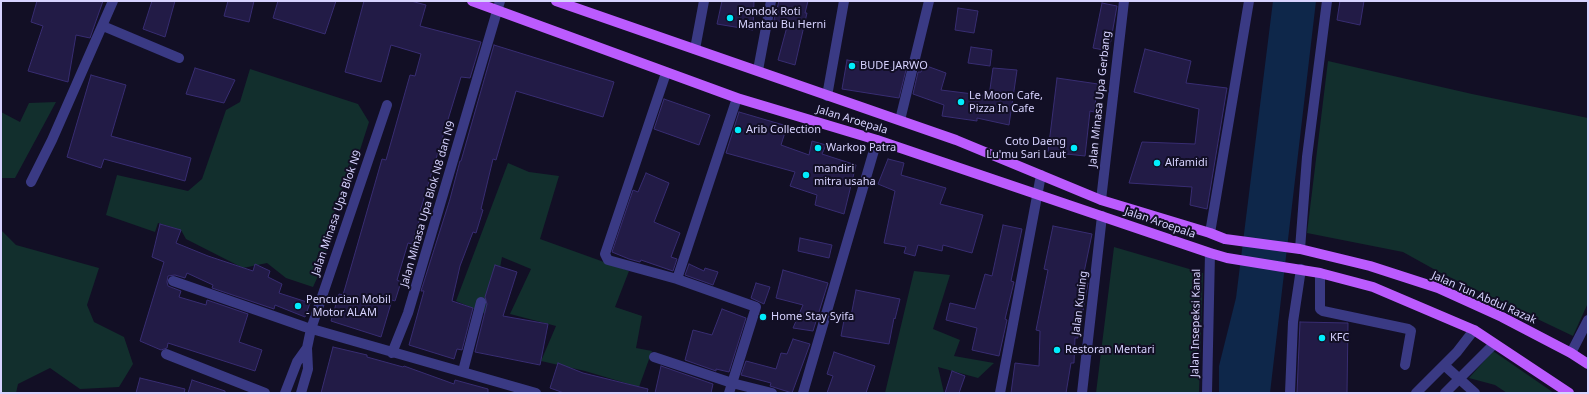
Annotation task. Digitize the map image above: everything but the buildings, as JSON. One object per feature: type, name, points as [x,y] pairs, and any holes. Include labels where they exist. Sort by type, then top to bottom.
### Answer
[{"type":"main road","name":"Jalan Aroepala","points":[[472,1],[499,6],[666,73],[737,98],[877,140],[1037,193],[1210,253],[1227,258],[1297,269]]},
{"type":"main road","name":"Jalan Aroepala","points":[[556,1],[956,140],[1101,200],[1210,233],[1225,239],[1297,249]]},
{"type":"main road","name":"Jalan Tun Abdul Razak","points":[[1297,249],[1370,266],[1438,288],[1502,317],[1571,353],[1588,364]]},
{"type":"main road","points":[[1297,269],[1320,273],[1373,287],[1474,330],[1569,393]]},
{"type":"street","points":[[31,182],[52,140],[113,1]]},
{"type":"street","points":[[696,49],[704,1]]},
{"type":"street","points":[[758,70],[771,1]]},
{"type":"street","points":[[827,96],[844,1]]},
{"type":"street","points":[[900,120],[929,1]]},
{"type":"street","name":"Jalan Minasa Upa Gerbang","points":[[1101,200],[1124,1]]},
{"type":"street","points":[[1210,233],[1249,1]]},
{"type":"street","points":[[1297,249],[1307,157],[1328,1]]},
{"type":"street","name":"Jalan Minasa Upa Blok N8 dan N9","points":[[392,353],[408,313],[499,6]]},
{"type":"street","points":[[103,26],[179,58]]},
{"type":"street","points":[[666,73],[605,254],[608,260],[677,279],[756,307],[730,388]]},
{"type":"street","points":[[677,279],[737,98]]},
{"type":"street","name":"Jalan Minasa Upa Blok N9","points":[[307,348],[311,328],[387,105]]},
{"type":"street","points":[[803,393],[877,140]]},
{"type":"street","points":[[1000,393],[1041,175]]},
{"type":"street","name":"Jalan Kuning","points":[[1082,393],[1102,216]]},
{"type":"street","name":"Jalan Insepeksi Kanal","points":[[1207,393],[1210,253]]},
{"type":"street","points":[[1290,393],[1297,269]]},
{"type":"street","points":[[1320,273],[1320,309],[1323,311],[1408,329],[1411,331],[1405,365]]},
{"type":"street","points":[[173,281],[311,328],[392,353],[463,371],[536,393]]},
{"type":"street","points":[[463,371],[482,302]]},
{"type":"street","points":[[1571,353],[1588,320]]},
{"type":"street","points":[[1416,393],[1444,365],[1474,330]]},
{"type":"street","points":[[1445,393],[1458,378],[1494,344]]},
{"type":"street","points":[[285,393],[297,362],[307,348]]},
{"type":"street","points":[[301,393],[308,369],[307,348]]},
{"type":"street","points":[[166,354],[265,393]]},
{"type":"street","points":[[654,357],[730,388],[772,393]]},
{"type":"street","points":[[1444,365],[1475,393]]},
{"type":"green space","points":[[1328,61],[1472,94],[1588,118],[1588,303],[1573,336],[1439,272],[1403,252],[1307,233]]},
{"type":"green space","points":[[250,69],[358,104],[369,122],[360,150],[337,200],[324,263],[313,287],[286,278],[267,263],[243,268],[186,239],[181,230],[158,223],[155,232],[106,215],[117,175],[188,191],[202,179],[226,110],[240,102]]},
{"type":"green space","points":[[56,102],[15,178],[1,178],[1,112],[20,122],[29,103]]},
{"type":"green space","points":[[508,163],[529,172],[559,176],[540,239],[629,271],[615,307],[642,316],[636,348],[652,351],[639,387],[585,371],[541,361],[556,326],[510,314],[531,269],[502,257],[491,316],[456,301]]},
{"type":"green space","points":[[1,230],[16,245],[99,268],[87,305],[94,322],[124,337],[133,364],[119,387],[80,389],[50,368],[18,384],[16,393],[1,393]]},
{"type":"green space","points":[[1114,247],[1203,273],[1199,393],[1096,393]]},
{"type":"green space","points":[[914,271],[950,275],[933,329],[960,340],[954,356],[994,363],[978,378],[938,367],[944,393],[885,393]]},
{"type":"green space","points":[[1493,351],[1554,393],[1507,393],[1495,385],[1469,378]]},
{"type":"water","points":[[1273,1],[1316,1],[1270,393],[1219,393],[1219,366],[1236,298]]},
{"type":"place","name":"Pondok Roti Mantau Bu Herni","points":[[730,18]]},
{"type":"place","name":"BUDE JARWO","points":[[852,66]]},
{"type":"place","name":"Le Moon Cafe, Pizza In Cafe","points":[[961,102]]},
{"type":"place","name":"Arib Collection","points":[[738,130]]},
{"type":"place","name":"Warkop Patra","points":[[818,148]]},
{"type":"place","name":"Coto Daeng Lu'mu Sari Laut","points":[[1074,148]]},
{"type":"place","name":"Alfamidi","points":[[1157,163]]},
{"type":"place","name":"mandiri mitra usaha","points":[[806,175]]},
{"type":"place","name":"Pencucian Mobil - Motor ALAM","points":[[298,306]]},
{"type":"place","name":"Home Stay Syifa","points":[[763,317]]},
{"type":"place","name":"KFC","points":[[1322,338]]},
{"type":"place","name":"Restoran Mentari","points":[[1057,350]]}]
